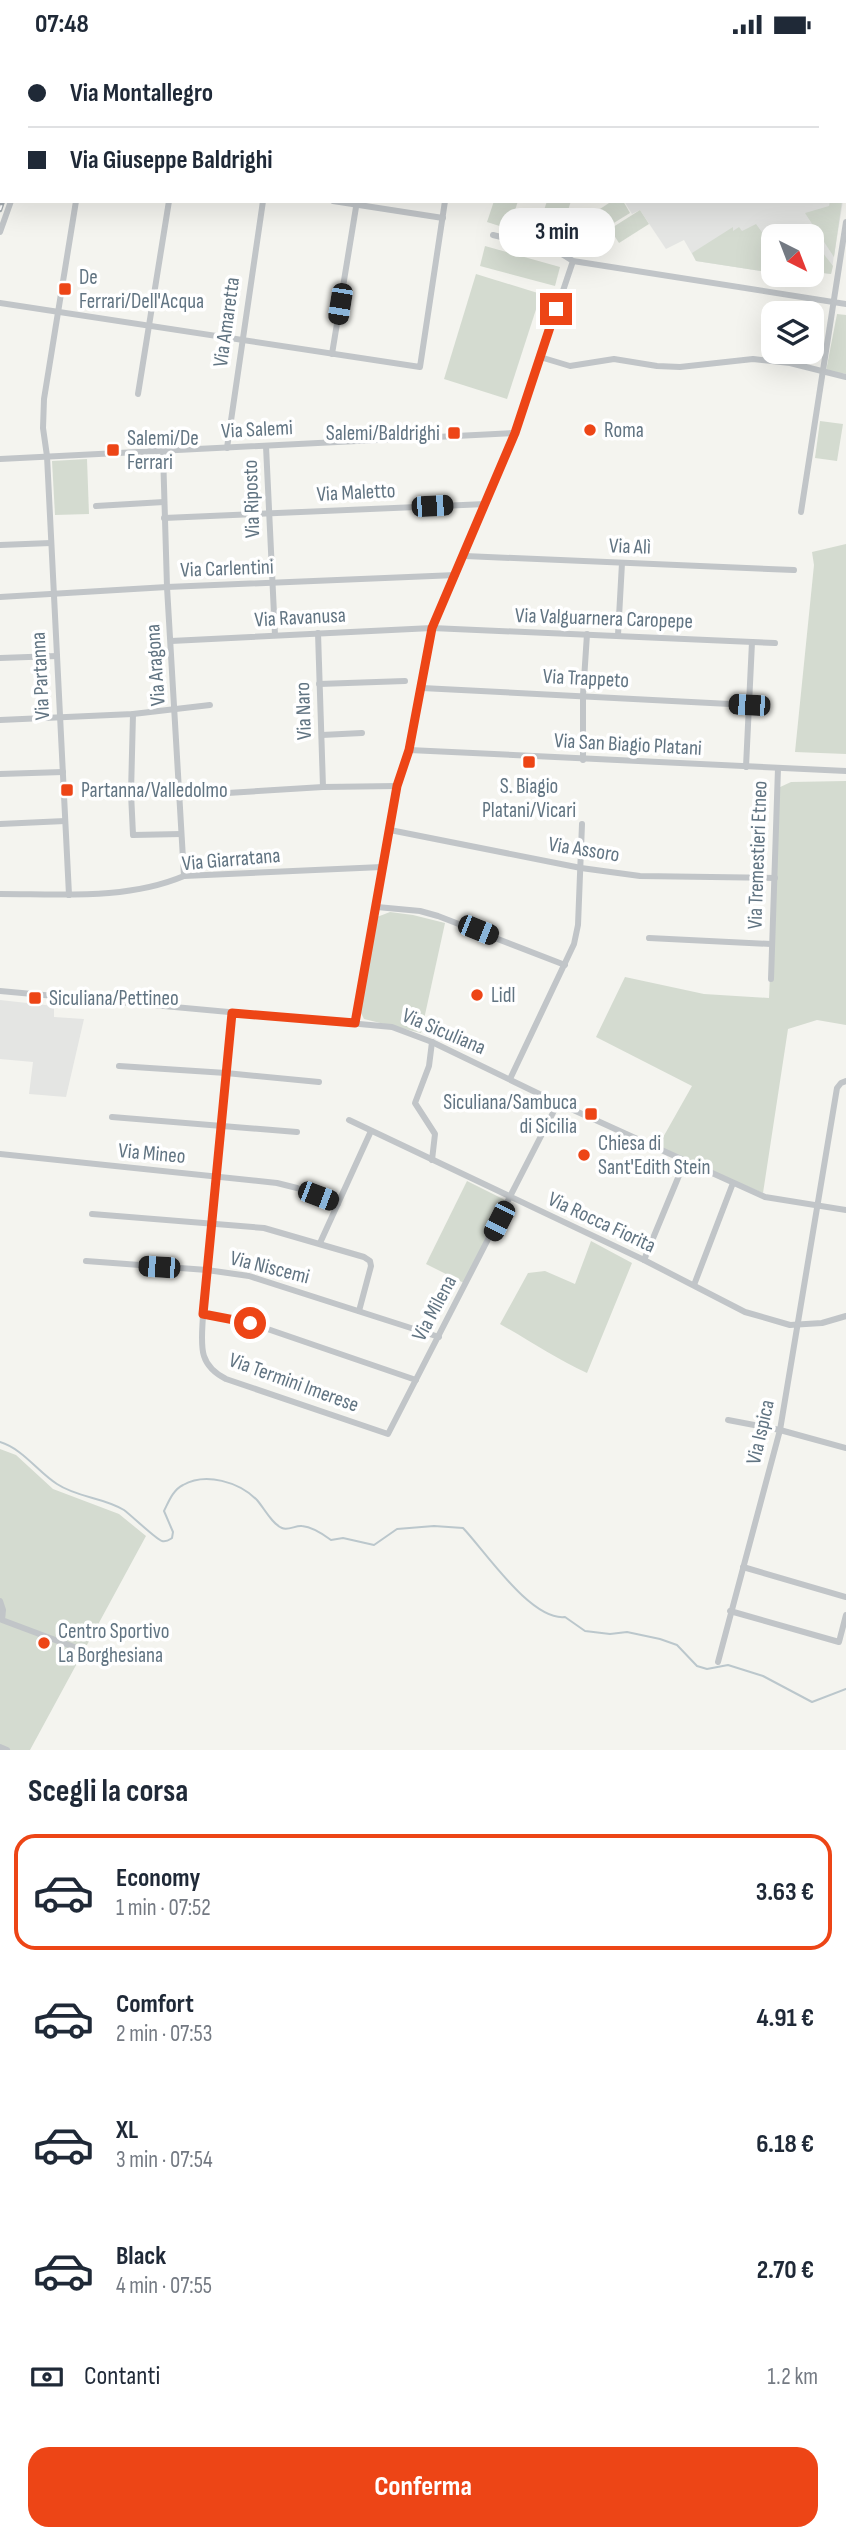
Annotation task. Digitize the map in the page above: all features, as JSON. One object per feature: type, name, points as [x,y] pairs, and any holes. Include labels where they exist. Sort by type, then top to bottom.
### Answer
[{"type":"street","points":[[0,232],[10,203]]},
{"type":"street","name":"Via Partanna","points":[[69,895],[43,406],[76,203]]},
{"type":"street","points":[[138,394],[170,203]]},
{"type":"street","name":"Via Amaretta","points":[[227,448],[263,203]]},
{"type":"street","points":[[332,354],[357,203],[443,218]]},
{"type":"street","points":[[0,303],[420,367],[446,203]]},
{"type":"street","points":[[801,512],[846,222]]},
{"type":"street","points":[[493,235],[557,251],[573,261],[846,304]]},
{"type":"street","points":[[355,1023],[397,786],[409,750],[432,628],[465,556],[515,433],[573,261]]},
{"type":"street","points":[[540,357],[570,366],[614,359],[680,367],[753,359],[790,363],[846,377]]},
{"type":"street","name":"Via Salemi","points":[[0,459],[515,433]]},
{"type":"street","name":"Via Riposto","points":[[267,446],[275,635]]},
{"type":"street","name":"Via Aragona","points":[[163,452],[167,587],[184,876]]},
{"type":"street","points":[[96,506],[164,502]]},
{"type":"street","name":"Via Maletto","points":[[164,518],[486,504]]},
{"type":"street","points":[[0,545],[51,543]]},
{"type":"street","name":"Via Alì","points":[[465,556],[794,570]]},
{"type":"street","points":[[618,635],[622,563]]},
{"type":"street","name":"Via Carlentini","points":[[0,597],[456,575]]},
{"type":"street","name":"Via Valguarnera Caropepe","points":[[432,628],[775,643]]},
{"type":"street","name":"Via Ravanusa","points":[[171,641],[432,628]]},
{"type":"street","name":"Via Naro","points":[[318,633],[323,787]]},
{"type":"street","points":[[583,760],[587,634]]},
{"type":"street","points":[[746,767],[752,642]]},
{"type":"street","points":[[0,659],[57,656]]},
{"type":"street","points":[[319,684],[405,681]]},
{"type":"street","name":"Via Trappeto","points":[[422,688],[749,705]]},
{"type":"street","points":[[0,720],[133,714],[210,705]]},
{"type":"street","points":[[133,714],[133,835],[181,834]]},
{"type":"street","points":[[322,735],[362,733]]},
{"type":"street","name":"Via San Biagio Platani","points":[[409,750],[846,771]]},
{"type":"street","name":"Via Tremestieri Etneo","points":[[771,979],[778,768]]},
{"type":"street","points":[[0,774],[62,772]]},
{"type":"street","points":[[180,796],[323,787],[397,786]]},
{"type":"street","points":[[0,824],[65,821]]},
{"type":"street","points":[[510,1079],[574,944],[578,925],[582,824]]},
{"type":"street","name":"Via Assoro","points":[[390,830],[581,868],[640,876],[775,878]]},
{"type":"street","name":"Via Giarratana","points":[[0,894],[69,895],[153,887],[184,876],[382,867]]},
{"type":"street","points":[[377,907],[419,911],[438,916],[565,965]]},
{"type":"street","name":"Via Tremestieri Etneo","points":[[649,937],[771,944]]},
{"type":"street","name":"Via Siculiana","points":[[0,991],[392,1027],[432,1041],[558,1103],[765,1196],[846,1210]]},
{"type":"street","name":"Via Termini Imerese","points":[[232,1013],[214,1223],[203,1314],[203,1354],[209,1368],[218,1375],[388,1434]]},
{"type":"street","points":[[432,1041],[429,1066],[415,1101],[417,1109],[429,1122],[435,1134],[432,1160]]},
{"type":"street","points":[[119,1066],[319,1082]]},
{"type":"street","name":"Via Ispica","points":[[718,1662],[780,1430],[837,1088],[843,1082]]},
{"type":"street","name":"Via Milena","points":[[388,1434],[558,1103]]},
{"type":"street","points":[[112,1117],[297,1132]]},
{"type":"street","name":"Via Rocca Fiorita","points":[[349,1121],[645,1261],[740,1310],[782,1325],[825,1323],[846,1316]]},
{"type":"street","points":[[320,1243],[371,1131]]},
{"type":"street","name":"Via Mineo","points":[[0,1154],[288,1185],[338,1204]]},
{"type":"street","points":[[645,1261],[685,1161]]},
{"type":"street","points":[[694,1285],[733,1183]]},
{"type":"street","points":[[92,1214],[264,1228],[364,1257],[370,1261],[371,1268],[359,1311]]},
{"type":"street","name":"Via Niscemi","points":[[86,1261],[208,1270],[256,1278],[439,1337]]},
{"type":"street","points":[[203,1314],[250,1323],[416,1380]]},
{"type":"street","points":[[728,1420],[780,1430],[846,1448]]},
{"type":"street","points":[[743,1567],[846,1597]]},
{"type":"street","points":[[0,1601],[2,1620],[74,1647]]},
{"type":"street","points":[[730,1611],[839,1642],[846,1615]]},
{"type":"street","points":[[0,1747],[7,1750]]},
{"type":"shaded area","points":[[493,203],[517,203],[509,229],[487,222]]},
{"type":"shaded area","points":[[546,203],[570,203],[559,238],[537,232]]},
{"type":"shaded area","points":[[609,203],[624,203],[630,213],[604,229],[594,213]]},
{"type":"shaded area","points":[[625,203],[843,203],[831,274],[824,273],[824,224],[761,224],[761,271],[696,261],[684,240],[666,249],[640,210],[632,214]]},
{"type":"shaded area","points":[[830,203],[842,203],[834,257],[824,242],[824,224],[812,224],[805,213],[829,206]]},
{"type":"shaded area","points":[[640,210],[649,224],[619,243],[610,229]]},
{"type":"shaded area","points":[[756,224],[761,231],[761,271],[696,261],[692,253],[733,227],[733,231],[739,227],[742,231]]},
{"type":"shaded area","points":[[485,246],[560,267],[555,286],[480,266]]},
{"type":"shaded area","points":[[824,254],[833,266],[831,274],[824,273]]},
{"type":"shaded area","points":[[476,274],[541,294],[507,399],[444,379]]},
{"type":"shaded area","points":[[837,314],[846,315],[846,374],[826,371]]},
{"type":"shaded area","points":[[820,421],[843,424],[837,461],[815,458]]},
{"type":"shaded area","points":[[87,459],[89,514],[55,515],[52,461]]},
{"type":"shaded area","points":[[846,544],[846,754],[795,752],[814,565],[812,552]]},
{"type":"shaded area","points":[[846,781],[846,1025],[817,1020],[788,1029],[763,1193],[657,1148],[692,1086],[596,1037],[625,977],[704,994],[769,998],[778,788],[791,782]]},
{"type":"shaded area","points":[[390,912],[445,923],[421,1033],[364,1019],[359,1009],[377,917]]},
{"type":"shaded area","points":[[0,1000],[54,1006],[54,1017],[84,1019],[66,1097],[29,1094],[33,1062],[0,1059]]},
{"type":"shaded area","points":[[467,1181],[505,1200],[464,1283],[426,1264]]},
{"type":"shaded area","points":[[591,1241],[632,1263],[587,1373],[500,1324],[528,1273],[545,1271],[575,1284]]},
{"type":"shaded area","name":"Centro Sportivo La Borghesiana","points":[[0,1449],[16,1455],[53,1489],[119,1514],[146,1536],[30,1750],[0,1750]]},
{"type":"waterway","points":[[0,1442],[23,1455],[65,1489],[108,1502],[124,1510],[162,1541],[172,1538],[173,1532],[164,1511],[172,1496],[183,1485],[202,1479],[222,1481],[241,1488],[257,1500],[282,1528],[306,1527],[331,1540],[343,1538],[374,1545],[397,1529],[434,1526],[463,1528],[524,1597],[538,1608],[552,1615],[565,1617],[585,1631],[610,1634],[627,1632],[660,1639],[677,1645],[697,1666],[707,1669],[728,1665],[763,1676],[812,1702],[846,1689]]},
{"type":"railway","points":[[0,210],[2,203]]},
{"type":"place","name":"De Ferrari/Dell'Acqua","points":[[65,289]]},
{"type":"place","name":"Roma","points":[[590,430]]},
{"type":"place","name":"Salemi/Baldrighi","points":[[454,433]]},
{"type":"place","name":"Salemi/De Ferrari","points":[[113,450]]},
{"type":"place","name":"S. Biagio Platani/Vicari","points":[[529,762]]},
{"type":"place","name":"Partanna/Valledolmo","points":[[67,790]]},
{"type":"place","name":"Lidl","points":[[477,995]]},
{"type":"place","name":"Siculiana/Pettineo","points":[[35,998]]},
{"type":"place","name":"Siculiana/Sambuca di Sicilia","points":[[591,1114]]},
{"type":"place","name":"Chiesa di Sant'Edith Stein","points":[[584,1155]]},
{"type":"place","name":"Centro Sportivo La Borghesiana","points":[[44,1643]]},
{"type":"route","points":[[250,1323],[203,1314],[214,1223],[232,1013],[355,1023],[397,786],[409,750],[432,628],[465,556],[515,433],[556,309]]}]
